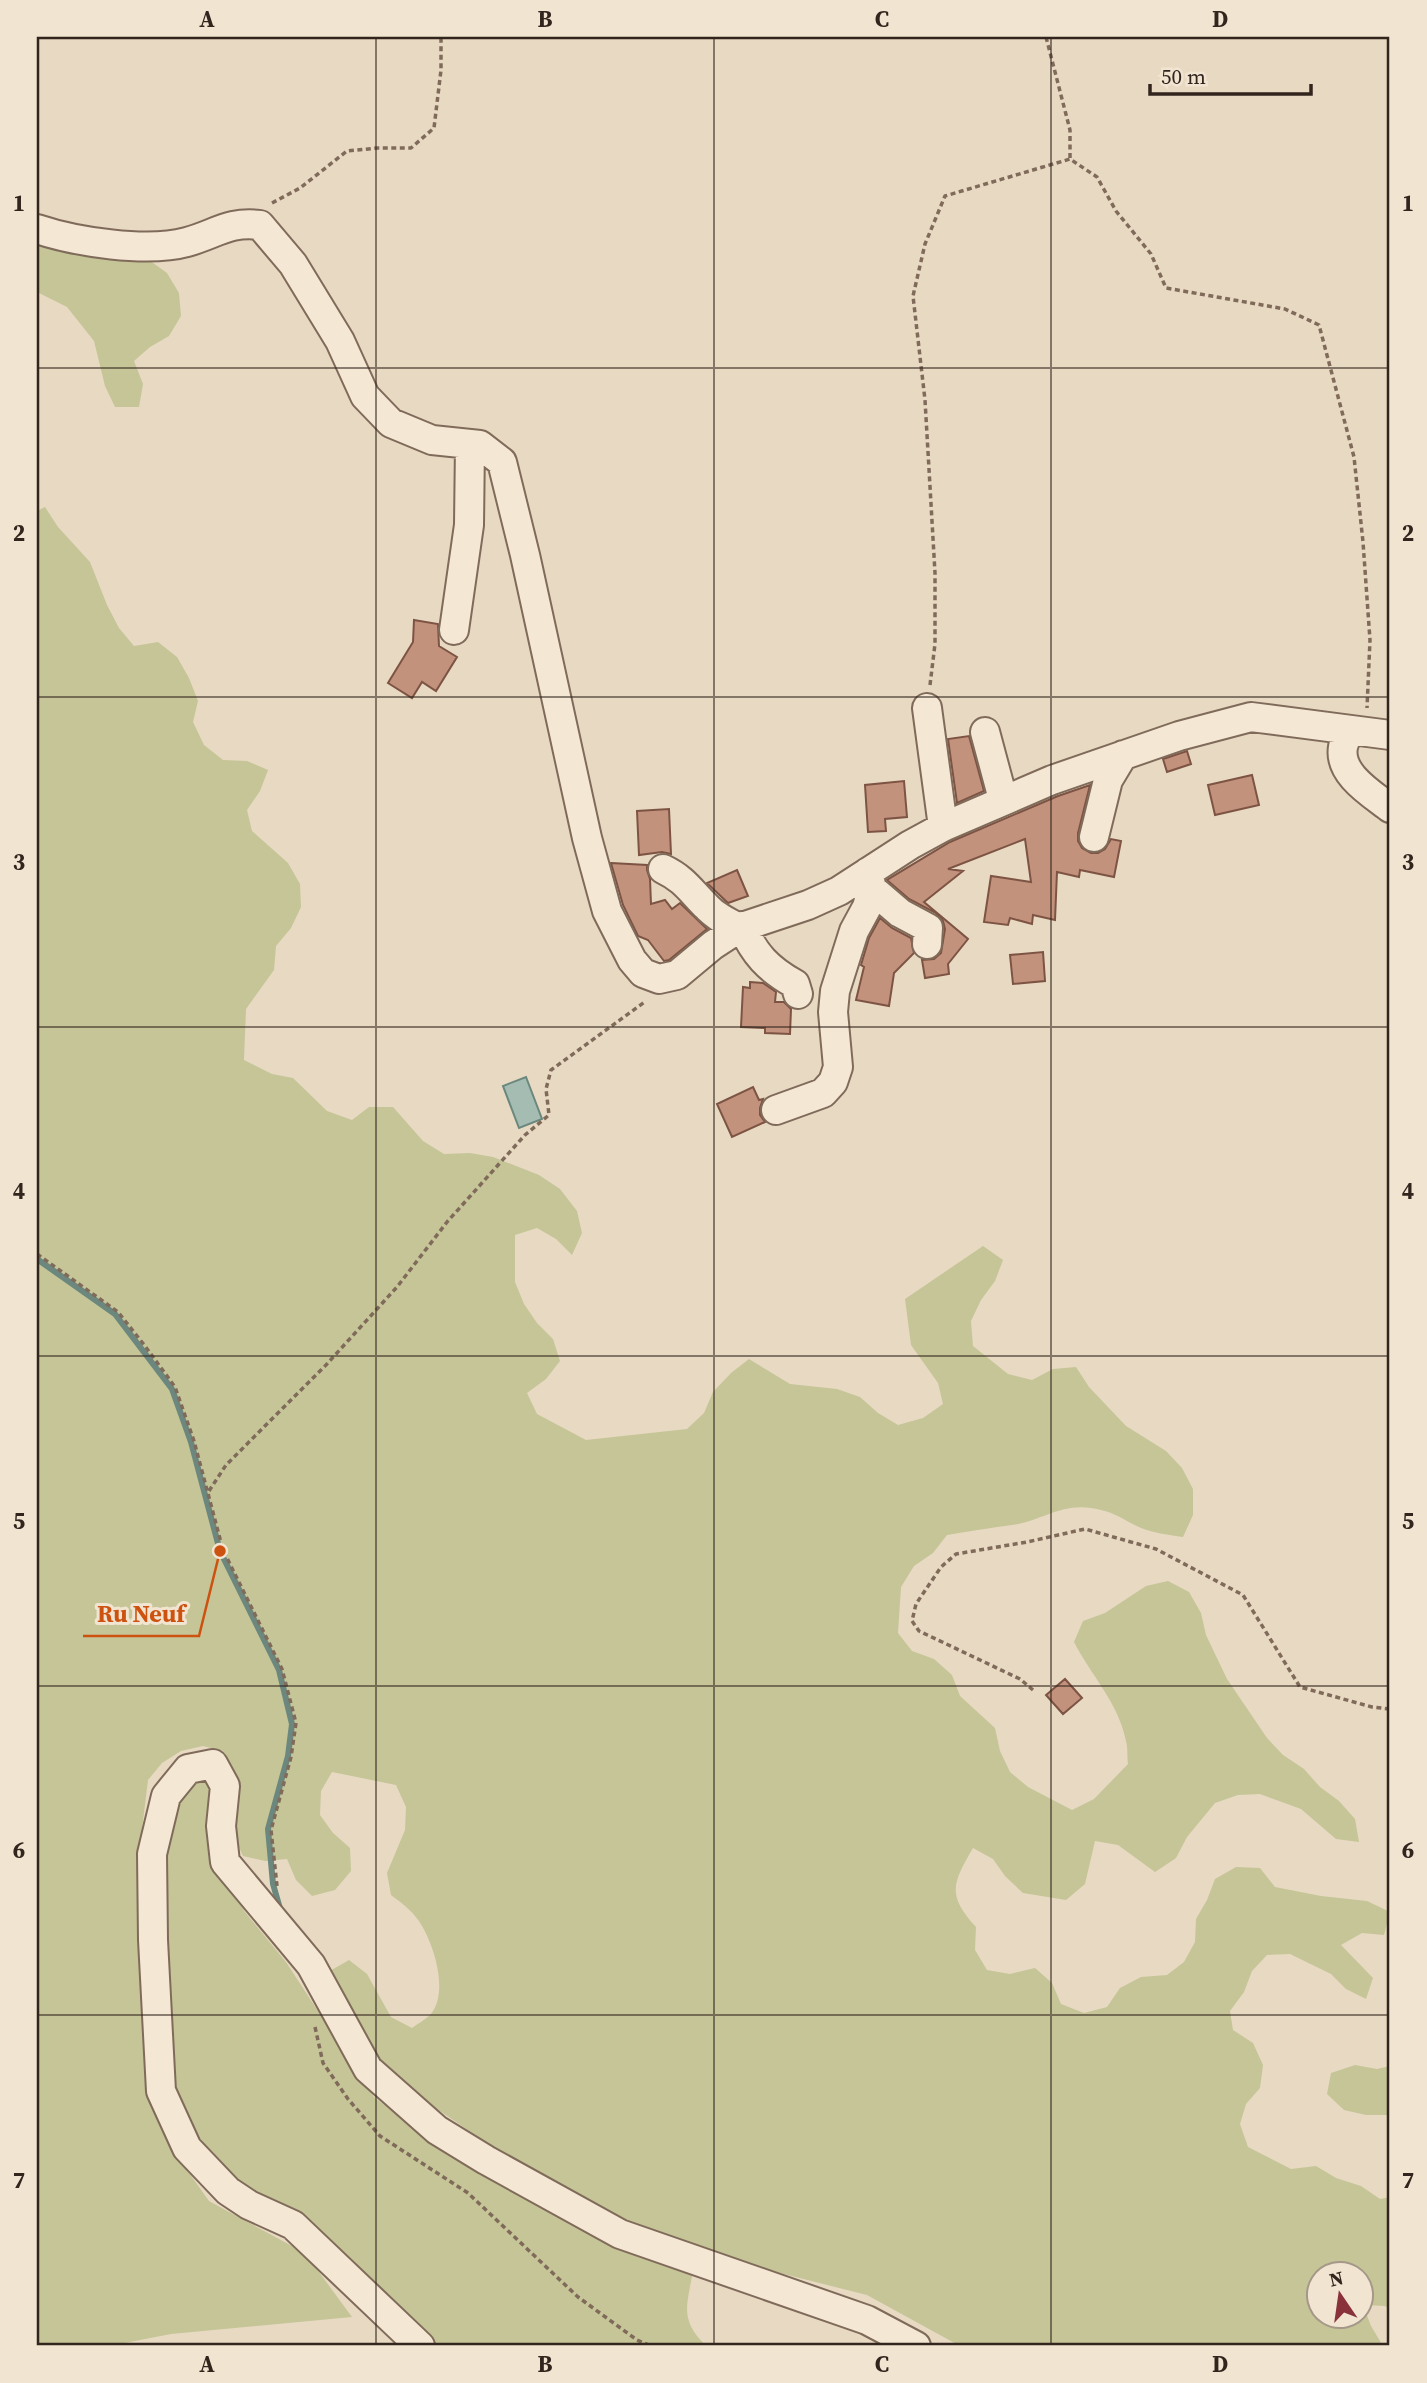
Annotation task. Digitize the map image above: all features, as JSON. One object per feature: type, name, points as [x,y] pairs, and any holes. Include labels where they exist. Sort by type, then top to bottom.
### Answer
[{"type":"street","points":[[37,229],[128,247],[185,243],[241,223],[260,225],[293,264],[340,341],[365,396],[391,423],[432,440],[480,445],[502,462],[587,838],[607,911],[632,960],[643,973],[659,979],[677,975],[740,927],[870,881],[943,827],[1003,799],[1179,736],[1251,717],[1368,733]]},
{"type":"street","points":[[454,631],[470,526],[470,444]]},
{"type":"street","points":[[927,708],[943,827]]},
{"type":"street","points":[[985,732],[1003,799]]},
{"type":"street","points":[[1368,733],[1342,750],[1348,771],[1361,786],[1390,808]]},
{"type":"street","points":[[1094,837],[1108,780],[1123,755]]},
{"type":"street","points":[[663,869],[681,878],[707,908],[740,927],[752,949],[779,975],[795,984],[798,994]]},
{"type":"street","points":[[870,881],[901,914],[928,929],[928,944]]},
{"type":"street","points":[[776,1110],[824,1093],[833,1082],[838,1067],[833,1012],[835,990],[854,931],[867,907],[870,881]]},
{"type":"street","points":[[841,968],[853,1021]]},
{"type":"street","points":[[420,2346],[293,2225],[249,2205],[228,2191],[187,2148],[161,2091],[153,1940],[152,1854],[166,1796],[188,1769],[212,1764],[225,1786],[220,1826],[225,1862],[311,1965],[368,2069],[437,2130],[621,2234],[867,2320],[916,2346]]},
{"type":"path","points":[[241,223],[260,209],[300,188],[347,152],[411,148],[434,128],[441,70],[441,37]]},
{"type":"path","points":[[1046,37],[1070,130],[1070,159]]},
{"type":"path","points":[[927,708],[936,643],[936,573],[926,400],[913,296],[925,244],[945,195],[1070,159],[1097,177],[1116,211],[1151,254],[1166,288],[1285,309],[1319,325],[1354,457],[1370,640],[1368,733]]},
{"type":"path","points":[[208,1491],[226,1465],[335,1355],[397,1287],[447,1222],[525,1135],[548,1115],[546,1089],[551,1070],[624,1019],[677,975]]},
{"type":"path","points":[[37,1254],[118,1312],[174,1387],[194,1441],[223,1550],[282,1670],[296,1723],[291,1757],[271,1830],[279,1895]]},
{"type":"path","points":[[1033,1690],[1020,1679],[919,1631],[912,1620],[916,1604],[941,1567],[957,1554],[1085,1529],[1156,1549],[1243,1595],[1300,1687],[1372,1707],[1390,1709]]},
{"type":"green space","points":[[37,239],[149,260],[167,273],[179,293],[181,316],[169,336],[134,361],[143,384],[139,407],[115,407],[105,386],[94,341],[67,307],[37,292]]},
{"type":"green space","points":[[45,507],[58,527],[90,562],[119,628],[134,646],[158,642],[177,657],[198,701],[193,722],[204,745],[223,760],[247,761],[268,770],[260,791],[247,810],[252,831],[288,863],[300,884],[301,907],[291,928],[276,946],[274,970],[246,1009],[244,1060],[272,1074],[293,1078],[327,1111],[352,1120],[369,1107],[393,1107],[423,1141],[444,1154],[470,1153],[493,1157],[539,1175],[560,1189],[577,1211],[582,1233],[572,1255],[556,1239],[537,1228],[515,1235],[515,1282],[524,1304],[537,1323],[553,1339],[560,1361],[546,1379],[527,1393],[537,1414],[586,1440],[687,1429],[704,1413],[713,1392],[749,1359],[790,1384],[837,1389],[860,1397],[878,1413],[898,1425],[923,1418],[943,1404],[938,1383],[911,1345],[905,1299],[983,1246],[1003,1260],[995,1281],[981,1300],[971,1321],[973,1346],[1008,1374],[1032,1380],[1053,1369],[1076,1367],[1089,1387],[1126,1426],[1166,1451],[1182,1468],[1193,1489],[1193,1515],[1183,1537],[1146,1530],[1112,1513],[1088,1508],[1065,1509],[1023,1523],[947,1535],[933,1553],[914,1566],[901,1587],[898,1633],[912,1651],[934,1659],[952,1675],[960,1696],[995,1728],[1000,1751],[1010,1772],[1028,1787],[1072,1810],[1094,1799],[1128,1764],[1127,1744],[1117,1715],[1074,1642],[1083,1621],[1105,1613],[1146,1586],[1168,1581],[1189,1592],[1201,1613],[1206,1635],[1227,1679],[1267,1738],[1283,1755],[1304,1769],[1320,1787],[1339,1801],[1355,1819],[1359,1842],[1336,1839],[1301,1809],[1260,1794],[1238,1795],[1215,1803],[1187,1837],[1176,1858],[1155,1872],[1118,1845],[1095,1841],[1085,1884],[1066,1900],[1023,1893],[1005,1876],[993,1859],[973,1848],[957,1880],[957,1897],[960,1906],[976,1927],[975,1950],[987,1970],[1010,1974],[1035,1968],[1052,1983],[1061,2004],[1084,2013],[1107,2007],[1120,1988],[1141,1977],[1167,1975],[1184,1962],[1195,1942],[1196,1919],[1215,1879],[1236,1867],[1260,1868],[1275,1887],[1367,1901],[1390,1912],[1384,1935],[1362,1933],[1341,1945],[1373,1978],[1366,1999],[1346,1989],[1331,1974],[1290,1954],[1267,1955],[1252,1971],[1244,1992],[1230,2011],[1233,2030],[1253,2043],[1263,2065],[1260,2088],[1246,2104],[1240,2124],[1248,2147],[1291,2169],[1316,2166],[1336,2178],[1361,2186],[1380,2199],[1390,2197],[1390,2310],[1385,2306],[1374,2306],[1374,2260],[1304,2260],[1304,2330],[1373,2330],[1383,2346],[960,2346],[867,2295],[712,2256],[618,2218],[523,2167],[425,2101],[369,2053],[328,1972],[349,1960],[367,1974],[391,2017],[412,2028],[430,2015],[439,1995],[438,1971],[427,1935],[412,1913],[391,1895],[387,1873],[405,1830],[406,1807],[396,1785],[332,1772],[321,1791],[320,1815],[333,1833],[350,1848],[351,1871],[335,1890],[312,1896],[296,1880],[287,1859],[265,1861],[243,1856],[233,1835],[237,1792],[234,1769],[223,1751],[203,1746],[181,1751],[162,1763],[148,1780],[139,1854],[144,2043],[153,2105],[177,2156],[209,2201],[305,2253],[352,2317],[171,2334],[109,2346],[37,2346],[37,511]]},
{"type":"green space","points":[[194,1779],[208,1779],[216,1863],[245,1912],[286,1962],[374,2097],[454,2158],[639,2255],[693,2271],[687,2303],[688,2320],[706,2346],[433,2346],[396,2304],[305,2219],[246,2190],[200,2145],[173,2086],[165,1935],[167,1855],[177,1798]]},
{"type":"green space","points":[[1355,2065],[1377,2069],[1390,2066],[1390,2115],[1366,2115],[1344,2110],[1327,2094],[1331,2073]]},
{"type":"shaded area","points":[[526,1077],[542,1119],[519,1128],[503,1086]]},
{"type":"building","points":[[414,620],[438,624],[439,646],[457,657],[436,691],[422,682],[412,698],[388,683],[413,642]]},
{"type":"building","points":[[969,736],[984,791],[957,803],[948,739]]},
{"type":"building","points":[[1187,751],[1191,764],[1167,772],[1163,759]]},
{"type":"building","points":[[1252,775],[1259,805],[1215,815],[1208,785]]},
{"type":"building","points":[[904,781],[907,817],[885,819],[886,831],[868,832],[865,785]]},
{"type":"building","points":[[1090,785],[1078,841],[1082,848],[1098,853],[1105,849],[1111,839],[1121,841],[1114,877],[1080,870],[1079,877],[1057,872],[1055,920],[1033,915],[1032,924],[1010,918],[1008,925],[984,922],[991,876],[1031,882],[1025,839],[948,869],[963,871],[924,902],[968,939],[948,964],[949,974],[925,978],[922,960],[934,959],[941,953],[945,929],[943,921],[936,913],[909,899],[887,880],[950,842]]},
{"type":"building","points":[[669,809],[671,854],[662,852],[639,855],[637,811]]},
{"type":"building","points":[[611,863],[647,865],[651,904],[665,900],[672,909],[680,903],[707,929],[669,960],[664,961],[648,940],[638,936],[623,905]]},
{"type":"building","points":[[737,870],[748,896],[728,903],[707,883]]},
{"type":"building","points":[[880,918],[911,938],[914,953],[894,973],[889,1006],[856,1000],[864,967],[861,965],[869,938]]},
{"type":"building","points":[[1043,952],[1045,981],[1013,984],[1010,955]]},
{"type":"building","points":[[750,982],[763,983],[776,992],[775,1002],[784,1002],[791,1009],[790,1034],[765,1033],[765,1028],[741,1027],[743,987],[750,988]]},
{"type":"building","points":[[753,1087],[759,1100],[763,1099],[760,1115],[765,1122],[732,1137],[717,1104]]},
{"type":"building","points":[[1065,1679],[1082,1698],[1063,1714],[1046,1695]]},
{"type":"waterway","points":[[37,1259],[115,1314],[172,1389],[191,1442],[220,1551],[279,1670],[292,1724],[288,1756],[268,1829],[273,1884],[281,1912]]},
{"type":"place","name":"Ru Neuf","points":[[220,1551]]}]
